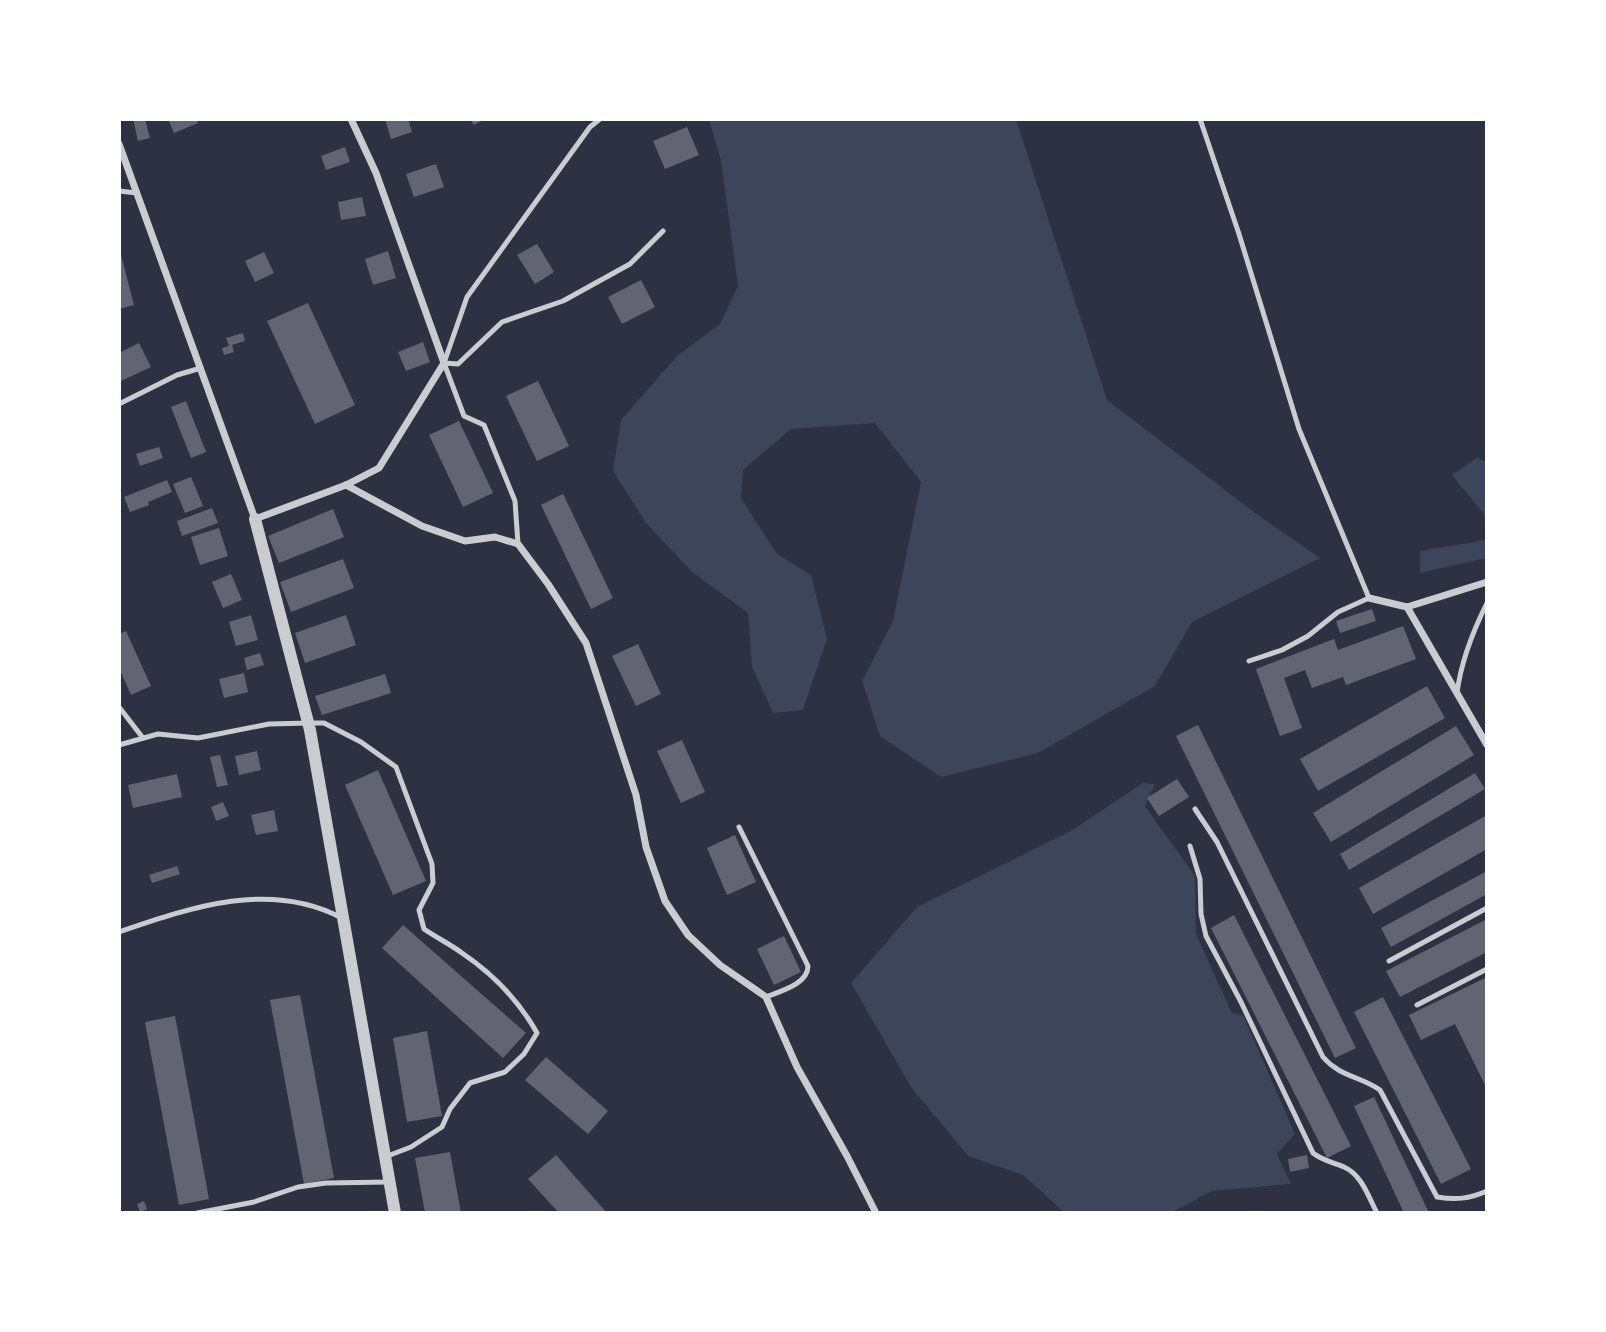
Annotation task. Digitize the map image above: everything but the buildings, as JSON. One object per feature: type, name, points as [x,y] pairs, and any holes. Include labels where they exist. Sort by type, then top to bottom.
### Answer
[{"type":"street","points":[[255,519],[346,485],[379,468],[444,363],[376,173],[351,119]]},
{"type":"street","points":[[119,144],[255,519],[309,723],[395,1213]]},
{"type":"street","points":[[346,485],[433,530],[466,541],[495,537],[519,544],[586,643],[636,795],[646,847],[665,901],[688,935],[720,965],[766,997],[797,1067],[848,1156],[876,1213]]},
{"type":"street","points":[[1369,598],[1407,607],[1487,582]]},
{"type":"street","points":[[1407,607],[1487,746]]},
{"type":"lane","points":[[519,544],[515,501],[484,425],[464,416],[444,363],[467,297],[590,127],[600,119]]},
{"type":"lane","points":[[1200,119],[1239,233],[1299,429],[1369,598],[1338,612],[1308,636],[1282,650],[1249,661]]},
{"type":"lane","points":[[119,191],[137,192]]},
{"type":"lane","points":[[444,363],[458,364],[502,322],[564,301],[631,264],[663,231]]},
{"type":"lane","points":[[119,404],[177,375],[201,368]]},
{"type":"lane","points":[[1457,693],[1467,650],[1487,603]]},
{"type":"lane","points":[[119,707],[143,738]]},
{"type":"lane","points":[[119,745],[158,734],[198,738],[269,724],[289,726],[324,723],[361,742],[396,767],[432,864],[433,883],[419,910],[425,929],[496,978],[527,1015],[537,1032],[524,1054],[505,1072],[470,1083],[450,1109],[442,1127],[411,1147],[385,1157]]},
{"type":"lane","points":[[1195,809],[1217,842],[1323,1057],[1333,1069],[1369,1082],[1380,1090],[1437,1197],[1456,1200],[1474,1197],[1487,1191]]},
{"type":"lane","points":[[739,827],[808,966],[804,979],[766,997]]},
{"type":"lane","points":[[1189,846],[1200,879],[1200,914],[1206,936],[1241,1002],[1313,1153],[1357,1175],[1377,1213]]},
{"type":"lane","points":[[119,932],[197,908],[237,899],[256,898],[306,904],[343,919]]},
{"type":"lane","points":[[1389,961],[1487,908]]},
{"type":"lane","points":[[1417,1005],[1487,969]]},
{"type":"lane","points":[[197,1213],[254,1202],[298,1187],[326,1183],[389,1182]]},
{"type":"shaded area","points":[[709,119],[1016,119],[1107,400],[1258,515],[1320,558],[1192,622],[1155,686],[1038,753],[941,777],[880,736],[862,681],[893,621],[921,482],[875,423],[791,429],[743,470],[741,498],[777,554],[811,575],[827,639],[803,710],[773,713],[752,667],[748,613],[692,572],[646,523],[613,471],[621,420],[677,356],[720,324],[738,286],[721,161]]},
{"type":"shaded area","points":[[1477,458],[1487,462],[1487,558],[1420,573],[1420,551],[1486,540],[1484,514],[1452,475]]},
{"type":"shaded area","points":[[1143,783],[1155,784],[1145,806],[1195,876],[1196,934],[1232,1013],[1243,1015],[1295,1134],[1277,1154],[1291,1184],[1212,1191],[1170,1213],[1065,1213],[1023,1175],[968,1156],[911,1087],[851,983],[917,907],[1071,831]]}]
